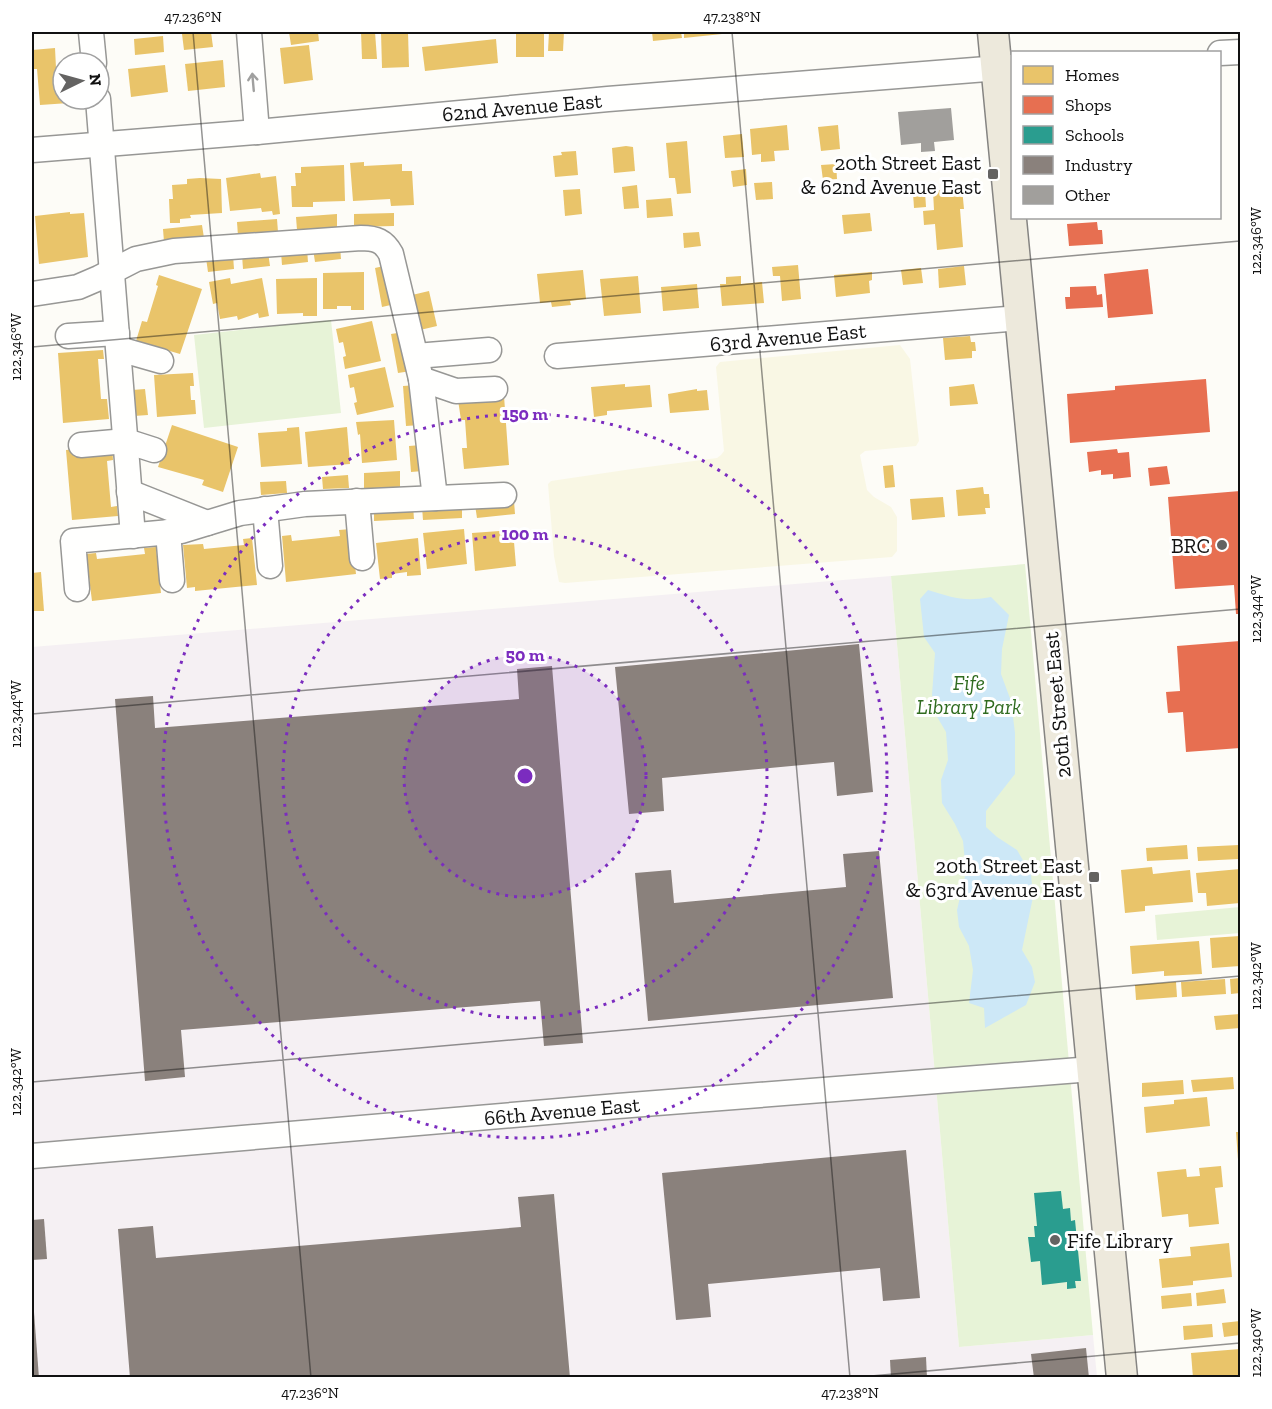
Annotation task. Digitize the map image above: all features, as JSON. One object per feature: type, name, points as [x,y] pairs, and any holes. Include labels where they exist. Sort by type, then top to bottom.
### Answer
[{"type":"main road","name":"20th Street East","points":[[993,32],[1004,67],[1011,177]]},
{"type":"main road","name":"20th Street East","points":[[1014,219],[1020,318],[1122,1377]]},
{"type":"street","points":[[91,32],[93,51]]},
{"type":"street","points":[[249,32],[257,132]]},
{"type":"street","points":[[1221,53],[1240,52]]},
{"type":"street","name":"62nd Avenue East","points":[[32,150],[104,146],[598,100],[1004,67]]},
{"type":"street","points":[[100,111],[133,536]]},
{"type":"street","points":[[32,294],[78,287],[136,259],[174,251],[361,238],[376,239],[384,243],[391,255],[421,379],[429,429],[435,498]]},
{"type":"street","name":"63rd Avenue East","points":[[557,356],[1020,318]]},
{"type":"street","points":[[68,336],[118,341],[162,361]]},
{"type":"street","points":[[416,356],[489,350]]},
{"type":"street","points":[[421,379],[456,391],[495,389]]},
{"type":"street","points":[[81,445],[126,441],[154,450]]},
{"type":"street","points":[[129,492],[207,523]]},
{"type":"street","points":[[77,590],[73,541],[181,531],[240,513],[305,504],[504,495]]},
{"type":"street","points":[[357,501],[362,558]]},
{"type":"street","points":[[265,509],[270,566]]},
{"type":"street","points":[[168,532],[172,580]]},
{"type":"street","name":"66th Avenue East","points":[[32,1156],[606,1107],[1092,1069]]},
{"type":"shaded area","points":[[900,345],[910,359],[919,441],[916,446],[865,451],[860,455],[867,490],[891,507],[897,517],[897,551],[892,557],[559,582],[554,556],[548,484],[551,481],[717,458],[724,451],[716,367],[720,362]]},
{"type":"shaded area","points":[[891,576],[959,1347],[1093,1335],[1097,1377],[32,1378],[32,647]]},
{"type":"green space","points":[[331,320],[341,413],[204,428],[194,335]]},
{"type":"green space","name":"Fife Library Park","points":[[1025,564],[1093,1335],[959,1347],[891,576]]},
{"type":"green space","points":[[1240,907],[1240,933],[1157,940],[1155,915]]},
{"type":"water","points":[[928,590],[959,598],[991,597],[1009,615],[1002,649],[1001,674],[1011,701],[1015,733],[1015,774],[986,811],[986,827],[1017,850],[1031,874],[1033,897],[1022,950],[1032,967],[1035,982],[1026,1005],[985,1028],[984,1008],[969,1003],[973,970],[969,946],[959,927],[957,910],[966,872],[963,841],[942,803],[941,780],[948,760],[946,732],[936,715],[932,695],[935,653],[924,637],[920,599]]},
{"type":"building: Homes","points":[[211,32],[213,47],[184,50],[182,34]]},
{"type":"building: Homes","points":[[289,32],[318,32],[319,41],[291,45]]},
{"type":"building: Homes","points":[[361,32],[375,32],[377,59],[362,59]]},
{"type":"building: Homes","points":[[381,32],[408,32],[409,67],[382,68]]},
{"type":"building: Homes","points":[[516,32],[544,32],[544,57],[516,57]]},
{"type":"building: Homes","points":[[549,32],[564,32],[563,51],[548,51]]},
{"type":"building: Homes","points":[[652,32],[681,32],[682,38],[653,41]]},
{"type":"building: Homes","points":[[684,32],[722,32],[722,34],[684,38]]},
{"type":"building: Homes","points":[[163,36],[164,52],[135,55],[134,39]]},
{"type":"building: Homes","points":[[496,39],[498,63],[425,71],[422,47]]},
{"type":"building: Homes","points":[[309,45],[313,80],[284,84],[280,48]]},
{"type":"building: Homes","points":[[55,48],[55,51],[51,51],[51,104],[40,105],[37,69],[32,69],[32,50]]},
{"type":"building: Homes","points":[[223,60],[225,87],[188,91],[185,64]]},
{"type":"building: Homes","points":[[165,65],[168,92],[131,97],[128,69]]},
{"type":"building: Homes","points":[[787,125],[789,150],[774,151],[775,161],[761,162],[761,154],[752,155],[750,129]]},
{"type":"building: Homes","points":[[838,125],[840,149],[821,151],[818,127]]},
{"type":"building: Homes","points":[[742,134],[744,157],[725,158],[723,136]]},
{"type":"building: Homes","points":[[687,141],[691,193],[677,194],[675,178],[669,178],[666,143]]},
{"type":"building: Homes","points":[[633,147],[635,171],[614,173],[612,148]]},
{"type":"building: Homes","points":[[576,151],[578,175],[555,177],[553,156],[562,155],[561,152]]},
{"type":"building: Homes","points":[[364,162],[364,166],[402,164],[402,171],[412,171],[414,205],[391,206],[390,199],[353,201],[350,163]]},
{"type":"building: Homes","points":[[836,164],[837,179],[823,180],[821,165]]},
{"type":"building: Homes","points":[[344,165],[345,201],[313,202],[313,207],[292,207],[291,186],[296,186],[295,173],[301,173],[301,167]]},
{"type":"building: Homes","points":[[746,169],[747,185],[733,187],[731,171]]},
{"type":"building: Homes","points":[[260,173],[261,178],[276,176],[280,214],[273,215],[272,211],[262,212],[261,208],[230,211],[226,178]]},
{"type":"building: Homes","points":[[187,179],[221,179],[222,213],[190,215],[191,218],[180,219],[180,223],[170,223],[169,199],[173,199],[172,185],[187,184]]},
{"type":"building: Homes","points":[[772,182],[773,199],[756,200],[754,183]]},
{"type":"building: Homes","points":[[637,185],[639,208],[624,209],[622,187]]},
{"type":"building: Homes","points":[[962,188],[964,209],[960,209],[963,247],[937,250],[935,224],[924,225],[923,211],[934,210],[933,191]]},
{"type":"building: Homes","points":[[580,189],[582,214],[565,216],[563,190]]},
{"type":"building: Homes","points":[[925,192],[926,207],[914,208],[913,193]]},
{"type":"building: Homes","points":[[671,198],[673,216],[647,218],[646,200]]},
{"type":"building: Homes","points":[[70,212],[70,214],[84,213],[88,257],[39,264],[35,216]]},
{"type":"building: Homes","points":[[394,213],[394,226],[354,227],[354,214]]},
{"type":"building: Homes","points":[[870,213],[872,231],[844,234],[842,215]]},
{"type":"building: Homes","points":[[337,214],[337,227],[297,230],[296,217]]},
{"type":"building: Homes","points":[[277,219],[278,232],[238,236],[237,222]]},
{"type":"building: Homes","points":[[202,225],[204,238],[164,242],[163,229]]},
{"type":"building: Homes","points":[[699,232],[701,246],[684,248],[683,233]]},
{"type":"building: Homes","points":[[340,246],[341,259],[315,262],[313,249]]},
{"type":"building: Homes","points":[[307,249],[308,262],[282,265],[281,252]]},
{"type":"building: Homes","points":[[268,252],[270,266],[243,269],[242,255]]},
{"type":"building: Homes","points":[[233,255],[234,269],[208,272],[206,258]]},
{"type":"building: Homes","points":[[388,265],[395,304],[382,307],[375,268]]},
{"type":"building: Homes","points":[[798,265],[801,299],[782,301],[780,276],[773,276],[772,267]]},
{"type":"building: Homes","points":[[964,266],[966,285],[939,288],[938,269]]},
{"type":"building: Homes","points":[[921,268],[923,283],[903,285],[901,270]]},
{"type":"building: Homes","points":[[583,270],[586,299],[570,301],[571,305],[552,307],[551,302],[540,303],[537,274]]},
{"type":"building: Homes","points":[[364,272],[364,310],[351,310],[351,306],[323,309],[323,273]]},
{"type":"building: Homes","points":[[872,272],[872,280],[869,281],[870,293],[836,297],[834,275]]},
{"type":"building: Homes","points":[[159,275],[202,289],[180,354],[136,341],[142,321],[147,322]]},
{"type":"building: Homes","points":[[638,276],[641,313],[604,316],[600,279]]},
{"type":"building: Homes","points":[[741,276],[741,284],[762,282],[764,303],[722,306],[720,284],[726,284],[726,277]]},
{"type":"building: Homes","points":[[230,278],[231,284],[262,278],[269,316],[259,318],[258,313],[238,320],[237,316],[220,319],[217,303],[213,304],[209,282]]},
{"type":"building: Homes","points":[[317,278],[317,316],[303,316],[303,313],[277,314],[276,279]]},
{"type":"building: Homes","points":[[697,284],[699,308],[663,311],[661,287]]},
{"type":"building: Homes","points":[[429,291],[437,326],[420,330],[412,295]]},
{"type":"building: Homes","points":[[372,321],[381,361],[345,369],[343,357],[346,356],[343,342],[339,343],[336,329]]},
{"type":"building: Homes","points":[[404,332],[411,371],[398,373],[391,334]]},
{"type":"building: Homes","points":[[970,336],[971,342],[975,342],[976,351],[972,351],[972,358],[945,360],[943,338]]},
{"type":"building: Homes","points":[[103,350],[104,359],[98,359],[101,399],[107,399],[109,419],[63,423],[58,353]]},
{"type":"building: Homes","points":[[385,367],[394,407],[357,415],[354,387],[350,388],[348,375]]},
{"type":"building: Homes","points":[[193,373],[194,386],[190,386],[191,400],[195,400],[196,414],[157,417],[154,375]]},
{"type":"building: Homes","points":[[625,384],[625,387],[650,385],[652,407],[607,411],[607,415],[594,417],[591,387]]},
{"type":"building: Homes","points":[[974,384],[978,404],[950,406],[949,387]]},
{"type":"building: Homes","points":[[417,385],[420,425],[406,426],[403,386]]},
{"type":"building: Homes","points":[[145,389],[148,415],[134,416],[132,390]]},
{"type":"building: Homes","points":[[697,389],[697,391],[707,390],[709,410],[670,413],[668,394]]},
{"type":"building: Homes","points":[[504,396],[509,465],[464,469],[462,448],[467,448],[465,420],[461,420],[458,400]]},
{"type":"building: Homes","points":[[394,420],[397,460],[362,463],[360,434],[358,435],[356,422]]},
{"type":"building: Homes","points":[[172,425],[238,447],[223,492],[202,485],[204,480],[158,467]]},
{"type":"building: Homes","points":[[299,427],[302,464],[261,467],[258,433],[287,431],[287,428]]},
{"type":"building: Homes","points":[[347,427],[350,464],[308,467],[305,432]]},
{"type":"building: Homes","points":[[421,445],[423,471],[411,472],[409,446]]},
{"type":"building: Homes","points":[[112,446],[113,460],[107,461],[111,507],[117,506],[118,516],[72,520],[66,450]]},
{"type":"building: Homes","points":[[893,465],[895,487],[885,488],[883,466]]},
{"type":"building: Homes","points":[[400,471],[400,488],[364,490],[364,473]]},
{"type":"building: Homes","points":[[348,475],[349,488],[323,489],[322,477]]},
{"type":"building: Homes","points":[[286,481],[287,493],[261,495],[260,482]]},
{"type":"building: Homes","points":[[983,487],[984,494],[989,494],[990,508],[985,508],[986,514],[958,516],[956,490]]},
{"type":"building: Homes","points":[[943,497],[945,517],[912,520],[910,499]]},
{"type":"building: Homes","points":[[514,501],[515,514],[477,518],[475,505]]},
{"type":"building: Homes","points":[[462,505],[462,518],[423,520],[422,507]]},
{"type":"building: Homes","points":[[413,506],[414,519],[374,521],[374,508]]},
{"type":"building: Homes","points":[[351,529],[356,574],[286,582],[282,536],[291,535],[292,541],[340,536],[339,530]]},
{"type":"building: Homes","points":[[464,529],[467,564],[427,569],[423,533]]},
{"type":"building: Homes","points":[[513,530],[516,566],[475,571],[472,533]]},
{"type":"building: Homes","points":[[252,538],[257,585],[195,591],[195,587],[187,588],[183,545],[203,544],[204,549],[244,545],[243,539]]},
{"type":"building: Homes","points":[[418,538],[421,575],[407,576],[407,572],[392,574],[392,578],[380,579],[376,543]]},
{"type":"building: Homes","points":[[156,547],[161,593],[92,601],[86,554],[96,553],[97,559],[145,554],[144,548]]},
{"type":"building: Homes","points":[[41,572],[44,611],[32,611],[32,573]]},
{"type":"building: Homes","points":[[1187,845],[1188,859],[1147,861],[1146,848]]},
{"type":"building: Homes","points":[[1239,845],[1239,859],[1198,861],[1197,847]]},
{"type":"building: Homes","points":[[1152,867],[1153,874],[1190,870],[1193,902],[1145,906],[1145,911],[1125,913],[1121,870]]},
{"type":"building: Homes","points":[[1240,869],[1240,903],[1207,906],[1206,893],[1198,893],[1196,873]]},
{"type":"building: Homes","points":[[1240,936],[1240,966],[1212,968],[1210,938]]},
{"type":"building: Homes","points":[[1199,941],[1202,974],[1164,976],[1164,971],[1132,974],[1130,946]]},
{"type":"building: Homes","points":[[1240,978],[1240,993],[1231,994],[1230,979]]},
{"type":"building: Homes","points":[[1225,979],[1226,994],[1182,997],[1181,982]]},
{"type":"building: Homes","points":[[1176,982],[1177,997],[1136,1000],[1135,985]]},
{"type":"building: Homes","points":[[1240,1014],[1240,1028],[1216,1030],[1214,1016]]},
{"type":"building: Homes","points":[[1233,1077],[1234,1089],[1193,1092],[1191,1080]]},
{"type":"building: Homes","points":[[1183,1080],[1184,1094],[1142,1097],[1142,1083]]},
{"type":"building: Homes","points":[[1207,1097],[1210,1126],[1146,1133],[1144,1107],[1174,1104],[1174,1100]]},
{"type":"building: Homes","points":[[1236,1132],[1240,1132],[1240,1173],[1239,1173]]},
{"type":"building: Homes","points":[[1221,1166],[1223,1187],[1215,1188],[1219,1224],[1189,1227],[1188,1214],[1162,1217],[1157,1172],[1186,1169],[1187,1177],[1200,1176],[1199,1168]]},
{"type":"building: Homes","points":[[1229,1243],[1232,1277],[1193,1281],[1193,1285],[1162,1288],[1159,1259],[1191,1256],[1190,1247]]},
{"type":"building: Homes","points":[[1224,1289],[1226,1303],[1197,1306],[1196,1293]]},
{"type":"building: Homes","points":[[1191,1293],[1192,1306],[1162,1309],[1161,1296]]},
{"type":"building: Homes","points":[[1240,1321],[1240,1335],[1224,1337],[1222,1323]]},
{"type":"building: Homes","points":[[1212,1324],[1213,1337],[1184,1340],[1183,1326]]},
{"type":"building: Homes","points":[[1240,1349],[1240,1378],[1193,1378],[1191,1353]]},
{"type":"building: Shops","points":[[1097,222],[1098,230],[1102,230],[1103,244],[1069,246],[1067,224]]},
{"type":"building: Shops","points":[[1148,269],[1153,314],[1108,318],[1104,274]]},
{"type":"building: Shops","points":[[1096,286],[1097,295],[1102,294],[1103,307],[1066,309],[1065,297],[1070,297],[1070,287]]},
{"type":"building: Shops","points":[[1206,379],[1210,432],[1070,443],[1067,394],[1115,390],[1115,386]]},
{"type":"building: Shops","points":[[1117,449],[1118,453],[1129,452],[1131,477],[1113,479],[1113,474],[1101,475],[1101,470],[1089,472],[1087,452]]},
{"type":"building: Shops","points":[[1167,466],[1170,484],[1150,486],[1148,468]]},
{"type":"building: Shops","points":[[1240,491],[1240,614],[1236,614],[1234,585],[1175,589],[1168,497]]},
{"type":"building: Shops","points":[[1240,641],[1240,748],[1186,752],[1183,712],[1168,713],[1166,692],[1180,691],[1177,646]]},
{"type":"building: Schools","points":[[1061,1191],[1063,1209],[1070,1208],[1071,1221],[1075,1220],[1081,1281],[1075,1281],[1076,1288],[1067,1289],[1067,1282],[1042,1285],[1040,1261],[1031,1262],[1028,1237],[1035,1237],[1034,1226],[1037,1226],[1034,1193]]},
{"type":"building: Industry","points":[[859,644],[873,792],[837,796],[834,762],[662,778],[664,811],[629,814],[615,667]]},
{"type":"building: Industry","points":[[552,666],[583,1043],[544,1046],[540,1001],[181,1030],[185,1077],[145,1081],[115,699],[153,696],[155,728],[519,699],[517,669]]},
{"type":"building: Industry","points":[[879,851],[893,998],[648,1021],[635,873],[671,870],[674,903],[846,887],[843,854]]},
{"type":"building: Industry","points":[[906,1150],[920,1298],[883,1301],[880,1268],[708,1284],[711,1317],[676,1320],[662,1173]]},
{"type":"building: Industry","points":[[554,1194],[570,1378],[130,1378],[118,1229],[153,1226],[156,1258],[521,1227],[518,1197]]},
{"type":"building: Industry","points":[[44,1219],[47,1259],[32,1260],[32,1220]]},
{"type":"building: Industry","points":[[33,1299],[39,1378],[32,1378]]},
{"type":"building: Industry","points":[[1086,1348],[1089,1378],[1034,1378],[1031,1354]]},
{"type":"building: Industry","points":[[926,1357],[927,1378],[891,1378],[890,1360]]},
{"type":"building: Other","points":[[951,108],[954,140],[934,142],[935,151],[921,152],[921,143],[901,145],[898,112]]},
{"type":"place","name":"20th Street East & 62nd Avenue East","points":[[993,174]]},
{"type":"place","name":"BRC","points":[[1222,545]]},
{"type":"place","name":"20th Street East & 63rd Avenue East","points":[[1094,877]]},
{"type":"place","name":"Fife Library","points":[[1055,1240]]}]
